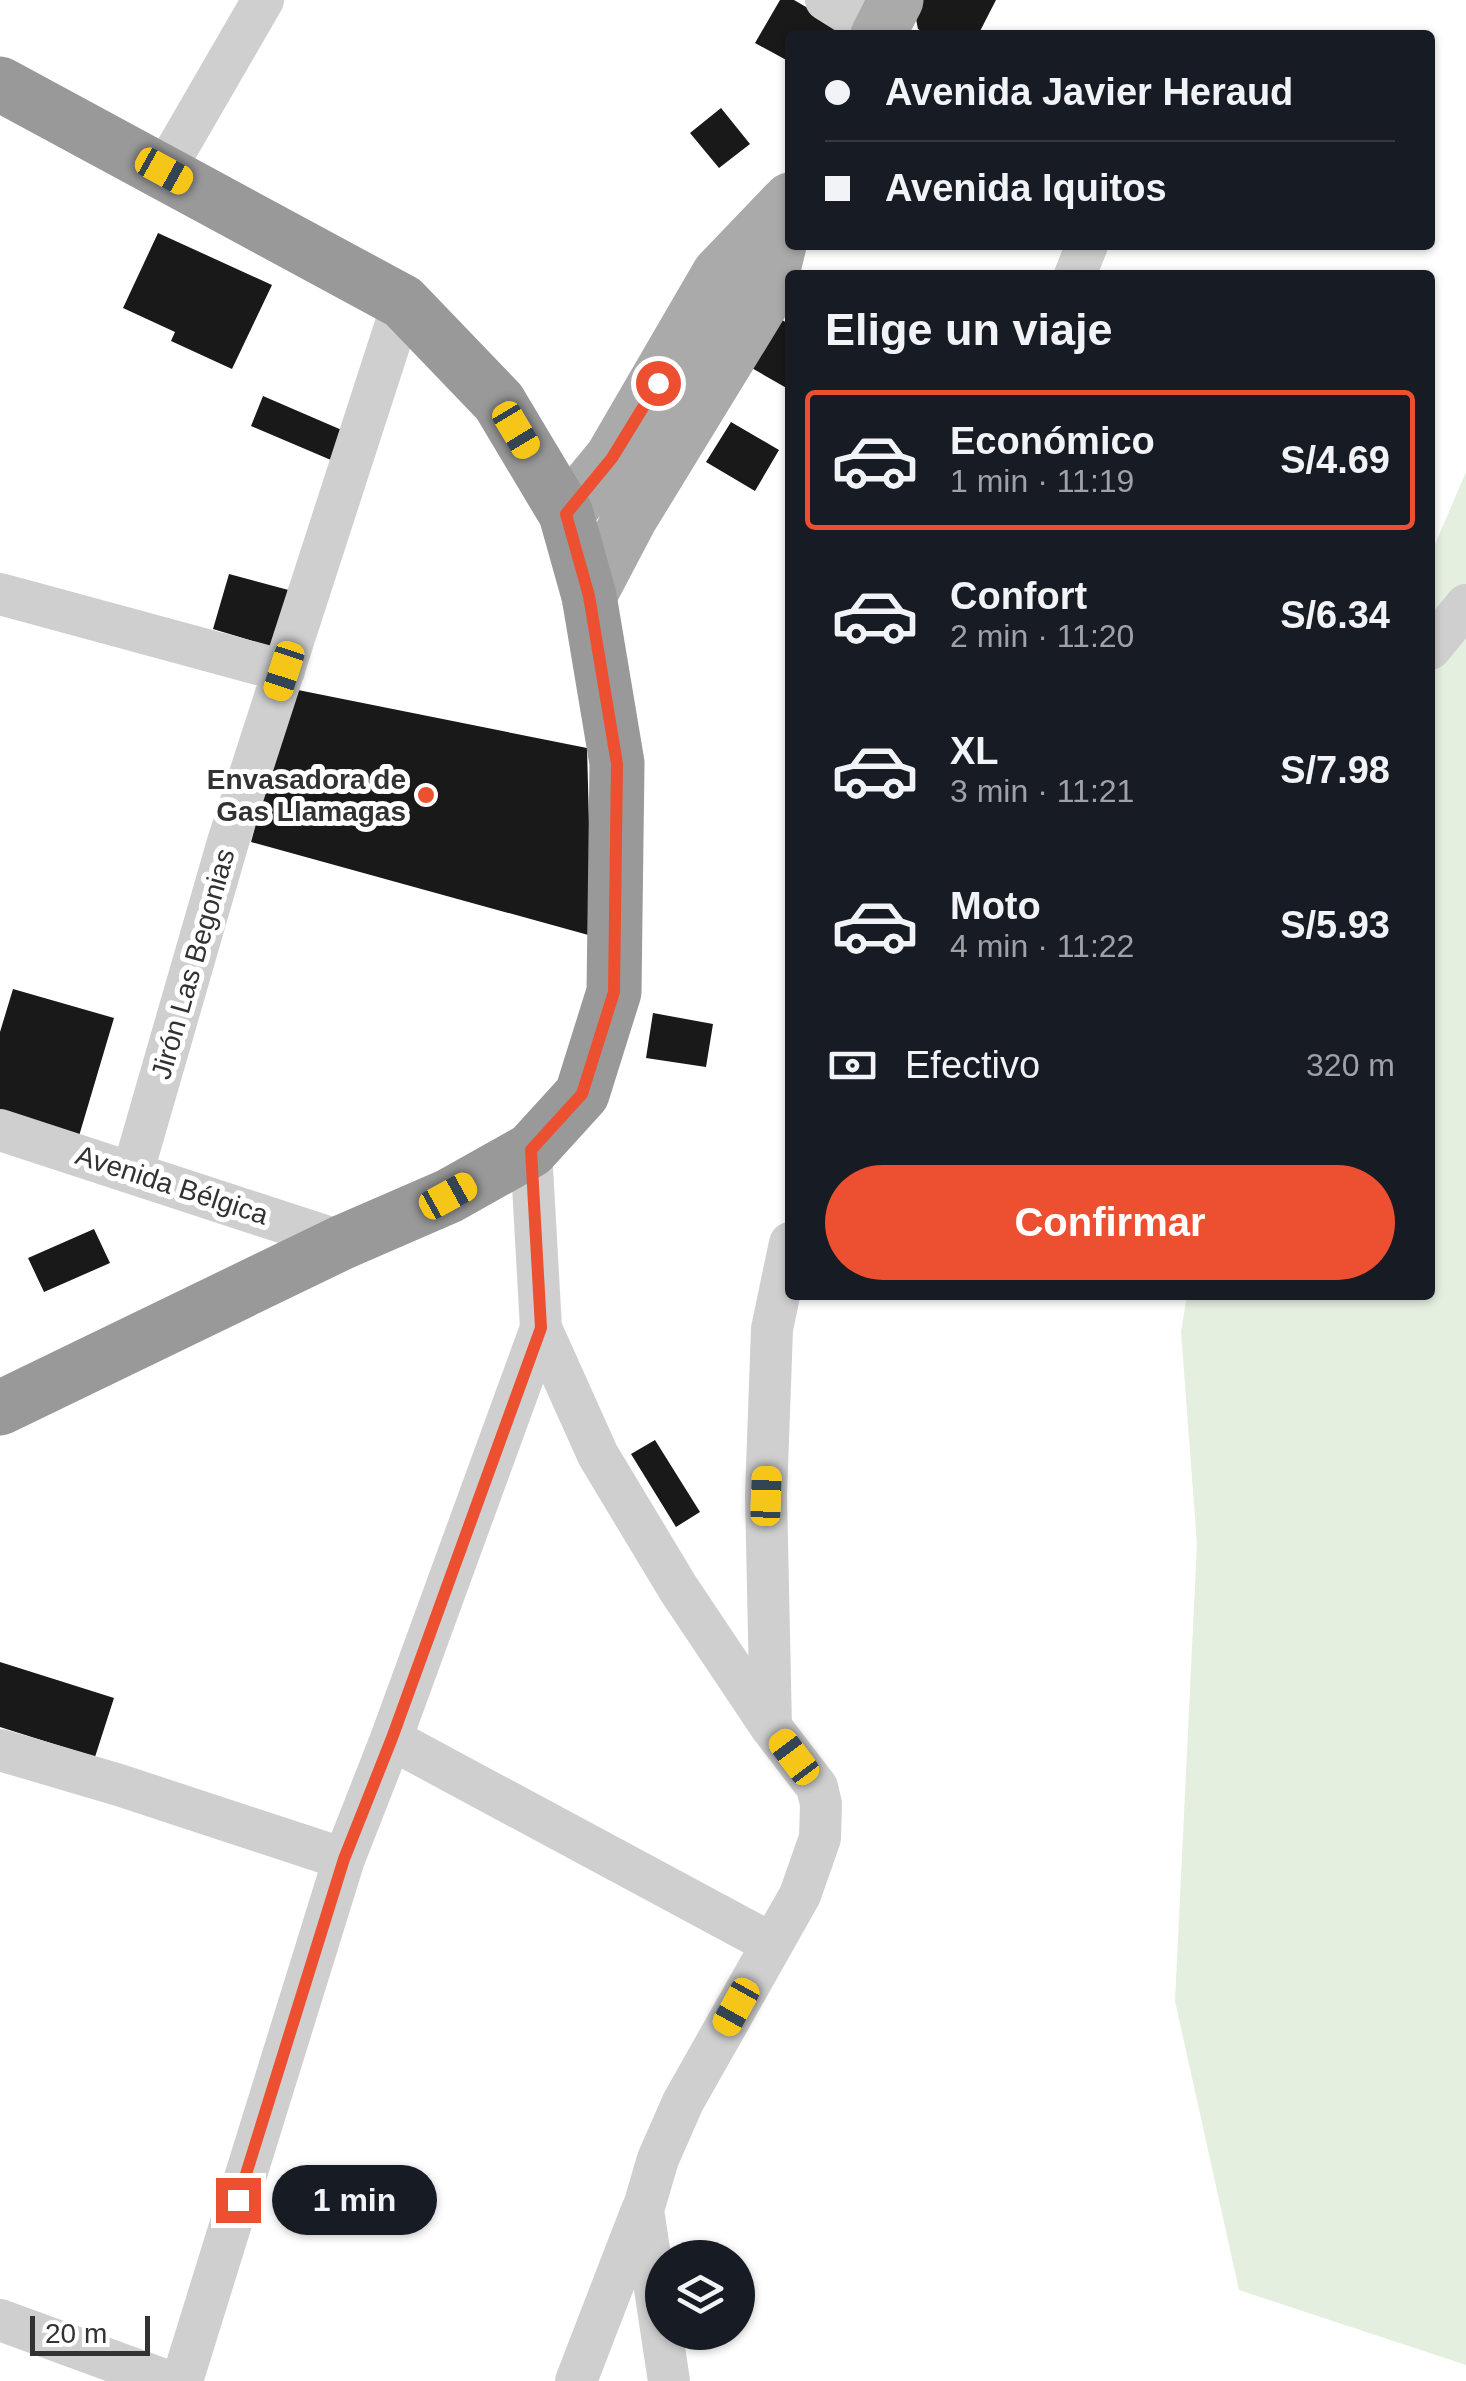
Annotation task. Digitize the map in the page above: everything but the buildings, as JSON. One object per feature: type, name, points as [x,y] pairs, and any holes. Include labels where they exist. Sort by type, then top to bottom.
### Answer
[{"type":"highway","points":[[0,84],[403,302],[499,402],[566,514],[589,596],[617,764],[614,992],[582,1094],[531,1150],[448,1196],[343,1242],[0,1408]]},
{"type":"main road","points":[[566,514],[612,458],[720,274],[785,206]]},
{"type":"main road","points":[[589,596],[630,518],[767,294],[785,221]]},
{"type":"street","points":[[164,171],[262,0]]},
{"type":"street","points":[[826,0],[883,26]]},
{"type":"street","name":"Jirón Las Begonias","points":[[133,1171],[228,842],[403,302]]},
{"type":"street","points":[[0,594],[284,671]]},
{"type":"street","points":[[1435,643],[1466,605]]},
{"type":"street","name":"Avenida Bélgica","points":[[0,1130],[343,1242]]},
{"type":"street","points":[[531,1150],[541,1328],[598,1455],[678,1588],[771,1727],[817,1786],[820,1804],[820,1838],[800,1895],[683,2102],[576,2381]]},
{"type":"street","points":[[771,1727],[766,1496],[772,1329],[785,1267]]},
{"type":"street","points":[[182,2381],[344,1859],[541,1328]]},
{"type":"street","points":[[392,1738],[772,1944]]},
{"type":"street","points":[[0,1750],[344,1859]]},
{"type":"street","points":[[642,2210],[669,2381]]},
{"type":"street","points":[[0,2320],[167,2381]]},
{"type":"green space","points":[[1466,472],[1466,2365],[1239,2290],[1175,2001],[1197,1544],[1181,1332],[1186,1300],[1435,1300],[1435,544]]},
{"type":"place","name":"Envasadora de Gas Llamagas","points":[[426,795]]},
{"type":"route","points":[[238,2200],[344,1859],[541,1328],[531,1150],[582,1094],[614,992],[617,764],[589,596],[566,514],[612,458],[658,383]]}]
